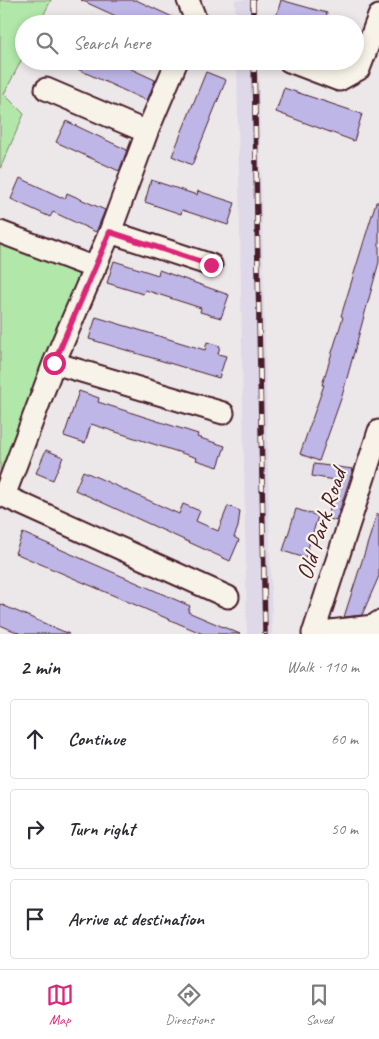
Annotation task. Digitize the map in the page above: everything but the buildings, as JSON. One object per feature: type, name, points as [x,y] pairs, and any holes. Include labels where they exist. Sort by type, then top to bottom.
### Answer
[{"type":"street","points":[[188,0],[194,15]]},
{"type":"street","points":[[364,56],[379,16]]},
{"type":"street","points":[[173,70],[147,132],[110,232],[54,363],[1,499],[228,597]]},
{"type":"street","points":[[313,70],[339,80],[357,70]]},
{"type":"street","points":[[46,89],[147,132]]},
{"type":"street","points":[[0,232],[95,268]]},
{"type":"street","points":[[110,232],[211,265]]},
{"type":"street","points":[[54,363],[223,413]]},
{"type":"street","name":"Old Park Road","points":[[313,634],[379,431]]},
{"type":"street","points":[[313,634],[374,626],[379,622]]},
{"type":"shaded area","points":[[235,0],[256,0],[257,15],[236,15]]},
{"type":"shaded area","points":[[237,70],[258,70],[272,634],[247,634]]},
{"type":"green space","points":[[0,0],[51,0],[44,15],[15,15],[16,70],[4,94],[24,114],[0,169]]},
{"type":"green space","points":[[0,244],[85,272],[7,470],[0,473]]},
{"type":"railway","points":[[253,0],[253,15]]},
{"type":"railway","points":[[254,70],[265,634]]},
{"type":"route","points":[[54,363],[110,232],[211,265]]}]
